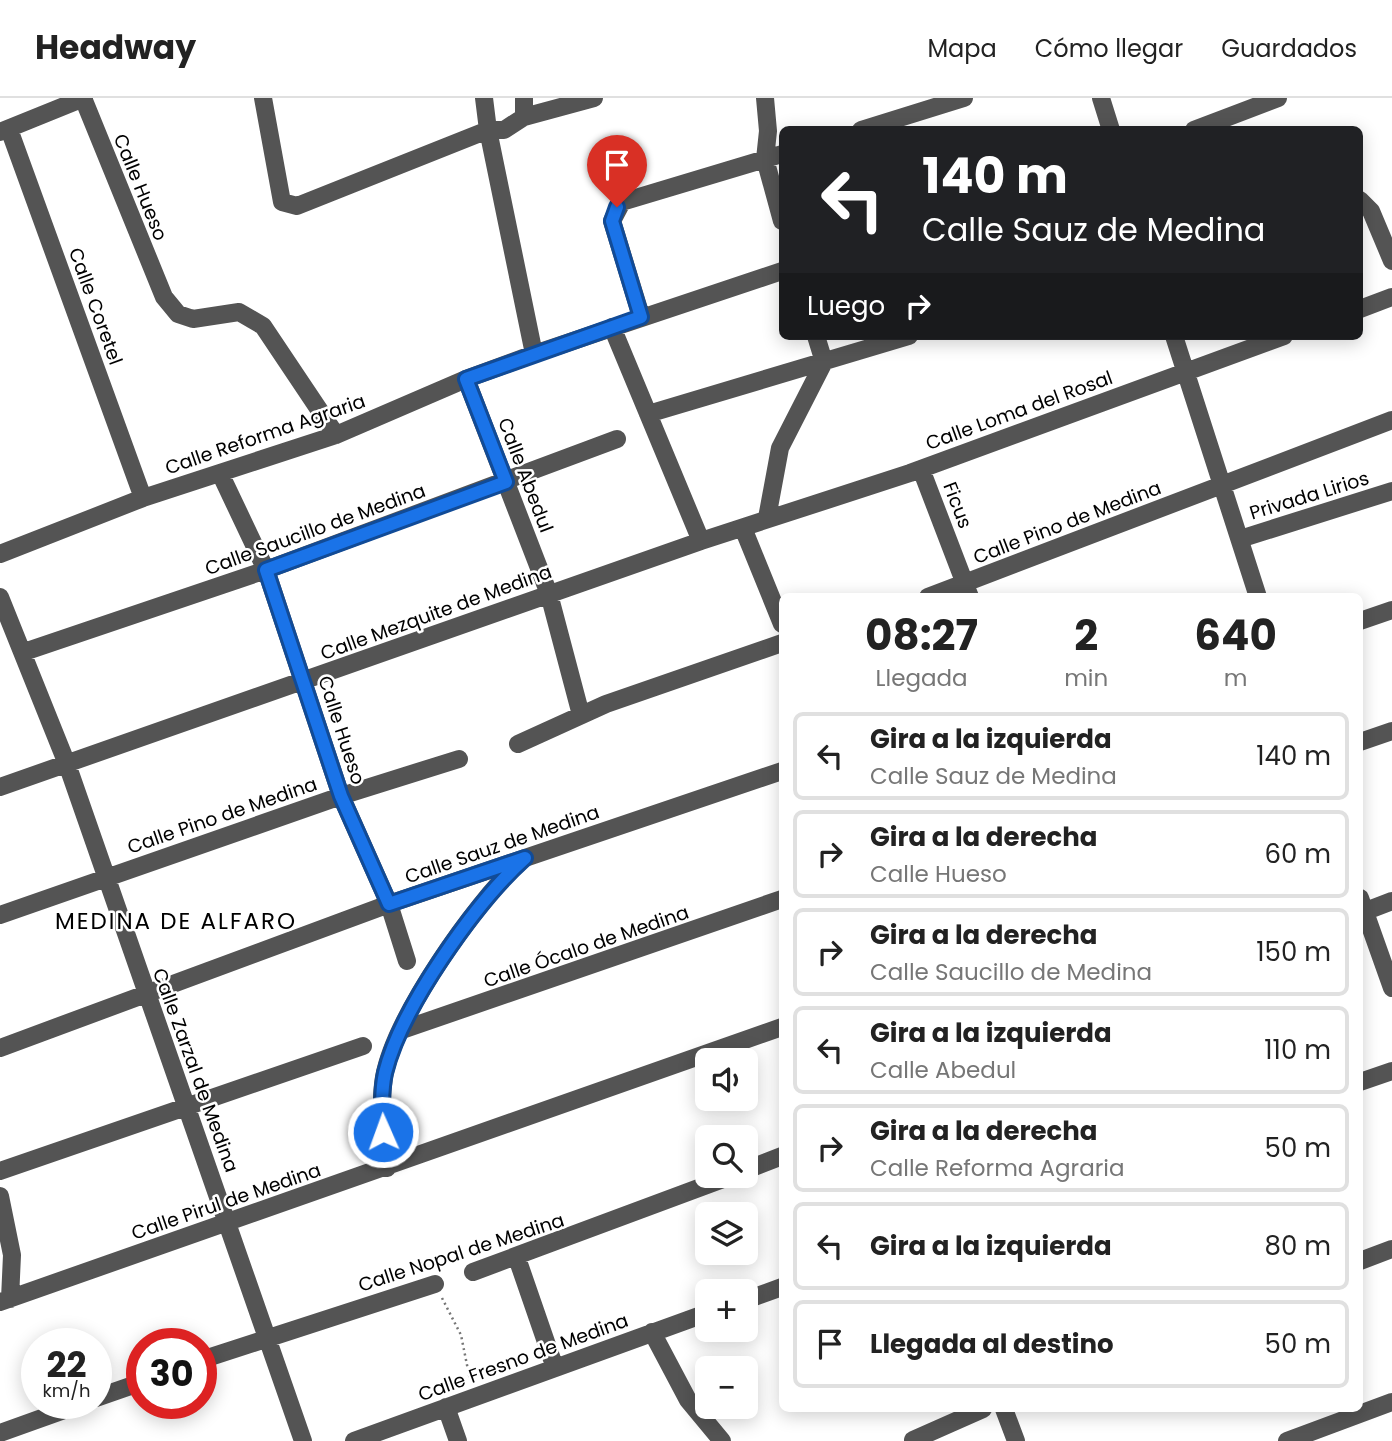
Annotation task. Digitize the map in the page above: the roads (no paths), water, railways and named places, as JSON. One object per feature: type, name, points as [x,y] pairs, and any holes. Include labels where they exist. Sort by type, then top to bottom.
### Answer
[{"type":"street","points":[[4,130],[84,98]]},
{"type":"street","name":"Calle Hueso","points":[[84,98],[164,297],[178,314],[192,319],[239,312],[263,326],[336,435]]},
{"type":"street","points":[[263,98],[282,202],[289,206],[297,206],[488,130],[504,130],[524,117],[555,104],[594,98]]},
{"type":"street","points":[[484,98],[488,130],[534,354]]},
{"type":"street","points":[[524,98],[524,117]]},
{"type":"street","points":[[765,98],[779,197]]},
{"type":"street","points":[[873,126],[964,98]]},
{"type":"street","points":[[1101,98],[1110,126]]},
{"type":"street","points":[[1204,126],[1278,98]]},
{"type":"street","name":"Calle Coretel","points":[[4,130],[143,498]]},
{"type":"street","points":[[641,317],[612,221],[622,202],[774,156]]},
{"type":"street","points":[[1363,202],[1371,211],[1392,261]]},
{"type":"street","name":"Calle Reforma Agraria","points":[[0,554],[143,498],[336,435],[466,379],[534,354],[779,272]]},
{"type":"street","points":[[1363,308],[1392,297]]},
{"type":"street","points":[[612,327],[701,541]]},
{"type":"street","points":[[767,518],[780,448],[824,362],[817,340]]},
{"type":"street","points":[[648,414],[896,340]]},
{"type":"street","points":[[1175,340],[1257,593]]},
{"type":"street","name":"Calle Loma del Rosal","points":[[767,518],[921,469],[1273,340]]},
{"type":"street","name":"Calle Abedul","points":[[466,379],[549,594],[580,715]]},
{"type":"street","name":"Calle Pino de Medina","points":[[968,591],[1221,485],[1392,420]]},
{"type":"street","name":"Calle Saucillo de Medina","points":[[24,652],[266,570],[617,439]]},
{"type":"street","name":"Ficus","points":[[921,469],[968,591]]},
{"type":"street","name":"Calle Hueso","points":[[220,472],[266,570],[341,796],[389,904],[407,961]]},
{"type":"street","name":"Privada Lirios","points":[[1240,539],[1392,491]]},
{"type":"street","name":"Calle Mezquite de Medina","points":[[0,788],[767,518]]},
{"type":"street","points":[[743,528],[779,617]]},
{"type":"street","name":"Calle Zarzal de Medina","points":[[0,597],[67,764],[303,1441]]},
{"type":"street","points":[[1363,620],[1392,610]]},
{"type":"street","points":[[518,744],[606,704],[779,644]]},
{"type":"street","points":[[1363,741],[1392,731]]},
{"type":"street","name":"Calle Pino de Medina","points":[[0,915],[341,796],[459,759]]},
{"type":"street","name":"Calle Sauz de Medina","points":[[0,1048],[389,904],[779,772]]},
{"type":"street","points":[[387,1168],[382,1093],[391,1053],[466,922],[525,858]]},
{"type":"street","name":"Calle Ócalo de Medina","points":[[402,1030],[779,900]]},
{"type":"street","points":[[1392,901],[1363,904],[1392,988]]},
{"type":"street","name":"Calle Pirul de Medina","points":[[5,1301],[779,1028]]},
{"type":"street","points":[[0,1171],[187,1109],[363,1046]]},
{"type":"street","points":[[1363,1081],[1392,1071]]},
{"type":"street","points":[[758,1165],[779,1157]]},
{"type":"street","name":"Calle Nopal de Medina","points":[[473,1272],[517,1258],[700,1188]]},
{"type":"street","points":[[0,1196],[12,1255],[5,1301]]},
{"type":"street","points":[[1363,1260],[1392,1249]]},
{"type":"street","points":[[517,1258],[555,1368]]},
{"type":"street","name":"Calle Nopal de Medina","points":[[217,1354],[435,1284]]},
{"type":"street","points":[[758,1296],[779,1288]]},
{"type":"street","name":"Calle Fresno de Medina","points":[[354,1441],[695,1317]]},
{"type":"street","points":[[652,1332],[688,1399],[722,1441]]},
{"type":"street","points":[[1287,1441],[1392,1402]]},
{"type":"street","points":[[446,1408],[458,1441]]},
{"type":"street","points":[[913,1440],[975,1412]]},
{"type":"street","points":[[1005,1412],[1016,1441]]},
{"type":"street","points":[[0,1433],[39,1419]]},
{"type":"district","name":"MEDINA DE ALFARO","points":[[176,921]]}]
